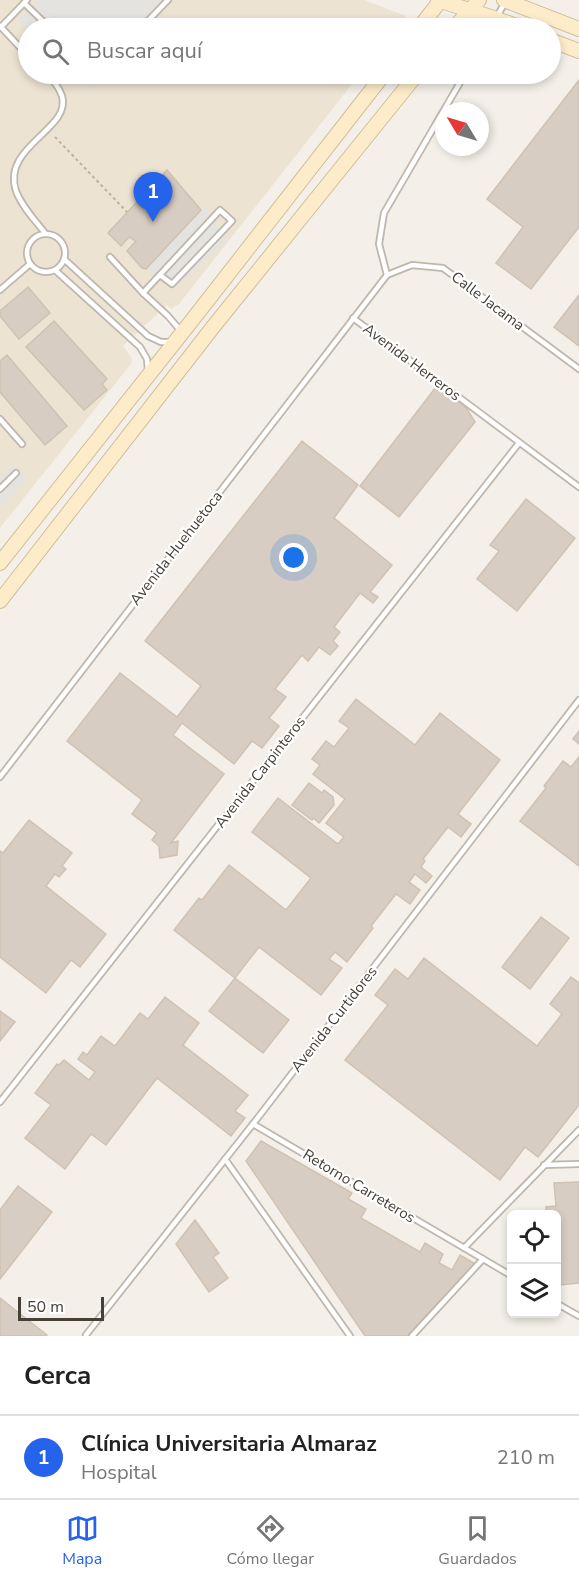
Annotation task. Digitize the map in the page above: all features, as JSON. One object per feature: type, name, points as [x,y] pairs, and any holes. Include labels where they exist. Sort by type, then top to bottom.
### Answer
[{"type":"main road","points":[[426,18],[440,0],[475,5],[488,18]]},
{"type":"main road","points":[[505,0],[551,18]]},
{"type":"main road","points":[[463,18],[475,5]]},
{"type":"main road","points":[[561,22],[579,29]]},
{"type":"main road","points":[[561,44],[579,51]]},
{"type":"main road","points":[[0,563],[376,84]]},
{"type":"main road","points":[[4,593],[213,327],[409,84]]},
{"type":"main road","points":[[196,314],[213,327]]},
{"type":"lane","points":[[151,18],[168,0]]},
{"type":"lane","points":[[497,18],[505,0]]},
{"type":"lane","points":[[18,46],[0,27],[26,2],[41,18]]},
{"type":"lane","points":[[45,233],[23,205],[15,189],[15,170],[21,156],[60,115],[63,98],[57,84]]},
{"type":"lane","points":[[387,275],[379,244],[384,213],[459,84]]},
{"type":"lane","points":[[143,293],[220,210],[232,220],[172,284],[160,275]]},
{"type":"lane","points":[[38,234],[53,234],[64,244],[64,259],[55,270],[41,272],[30,264],[26,250],[28,244],[38,234]]},
{"type":"lane","points":[[64,259],[154,340],[168,343],[178,337],[168,316],[143,293],[110,256]]},
{"type":"lane","points":[[0,290],[30,264]]},
{"type":"lane","name":"Calle Jacama","points":[[387,275],[412,266],[443,268],[579,369]]},
{"type":"lane","points":[[55,270],[140,347],[147,359],[148,375]]},
{"type":"lane","name":"Avenida Herreros","points":[[387,275],[353,318],[579,487]]},
{"type":"lane","name":"Avenida Huehuetoca","points":[[0,777],[353,318]]},
{"type":"lane","points":[[126,333],[134,323]]},
{"type":"lane","points":[[0,419],[22,444]]},
{"type":"lane","name":"Avenida Carpinteros","points":[[0,1102],[519,442]]},
{"type":"lane","points":[[0,489],[16,473]]},
{"type":"lane","name":"Avenida Curtidores","points":[[86,1335],[253,1124],[579,700]]},
{"type":"lane","name":"Retorno Carreteros","points":[[253,1124],[507,1273]]},
{"type":"lane","points":[[464,1248],[579,1130]]},
{"type":"lane","points":[[225,1159],[350,1336]]},
{"type":"lane","points":[[544,1165],[579,1164]]},
{"type":"lane","points":[[412,1336],[483,1259]]},
{"type":"lane","points":[[561,1306],[579,1316]]},
{"type":"path","points":[[55,137],[127,212]]},
{"type":"shaded area","points":[[0,0],[364,0],[406,16],[404,18],[18,18],[18,84],[352,84],[179,304],[171,309],[167,305],[123,346],[131,357],[130,365],[0,528]]},
{"type":"shaded area","points":[[38,0],[172,0],[155,18],[21,18]]},
{"type":"shaded area","points":[[205,206],[227,241],[172,290],[146,269]]},
{"type":"shaded area","points":[[14,465],[28,479],[0,506],[0,478]]},
{"type":"building","points":[[579,80],[579,227],[531,289],[496,263],[523,227],[487,199]]},
{"type":"building","points":[[167,170],[201,210],[146,269],[142,268],[127,251],[136,241],[129,237],[121,246],[108,233]]},
{"type":"building","points":[[28,287],[50,313],[19,339],[0,316],[0,311]]},
{"type":"building","points":[[579,295],[579,346],[554,327]]},
{"type":"building","points":[[54,321],[107,379],[102,384],[107,390],[84,410],[26,347]]},
{"type":"building","points":[[7,355],[67,426],[45,445],[0,392],[0,361]]},
{"type":"building","points":[[439,383],[462,401],[475,422],[399,517],[360,486]]},
{"type":"building","points":[[302,441],[358,485],[334,518],[392,565],[370,592],[378,597],[373,603],[360,593],[334,627],[340,632],[333,641],[338,646],[330,655],[319,647],[308,661],[302,655],[275,689],[286,697],[269,718],[279,726],[262,748],[252,741],[234,764],[182,723],[173,735],[224,774],[171,843],[178,841],[177,855],[160,858],[159,846],[152,840],[157,833],[132,814],[142,800],[67,741],[120,673],[177,717],[201,686],[145,641]]},
{"type":"building","points":[[526,499],[575,538],[517,611],[477,579],[499,551],[490,545]]},
{"type":"building","points":[[356,699],[415,745],[440,713],[500,760],[458,814],[471,824],[461,837],[448,827],[423,859],[425,861],[421,867],[432,876],[426,883],[415,874],[409,882],[420,890],[410,904],[396,894],[347,962],[335,952],[329,959],[342,968],[321,995],[259,947],[235,978],[174,930],[199,898],[202,900],[229,865],[286,910],[311,878],[252,832],[278,798],[338,844],[344,837],[326,823],[345,799],[313,774],[320,765],[312,759],[326,741],[334,747],[349,728],[339,721]]},
{"type":"building","points":[[579,731],[579,744],[573,739]]},
{"type":"building","points":[[579,757],[579,866],[520,821],[546,788],[544,786],[563,761],[571,767]]},
{"type":"building","points":[[309,783],[322,793],[324,790],[333,797],[334,805],[319,823],[292,805]]},
{"type":"building","points":[[29,820],[72,853],[62,866],[66,869],[59,877],[55,874],[46,886],[106,934],[80,967],[71,960],[46,993],[0,957],[0,851],[3,853]]},
{"type":"building","points":[[541,917],[569,938],[530,989],[502,967]]},
{"type":"building","points":[[424,958],[537,1046],[562,1014],[550,1004],[571,977],[579,983],[579,1105],[538,1157],[525,1147],[500,1180],[345,1060],[388,1005],[375,995],[395,969],[408,979]]},
{"type":"building","points":[[235,978],[289,1020],[263,1053],[209,1011]]},
{"type":"building","points":[[165,997],[199,1023],[183,1045],[248,1095],[235,1111],[245,1118],[231,1136],[157,1078],[106,1145],[91,1134],[65,1169],[25,1138],[51,1105],[35,1093],[57,1064],[59,1065],[64,1060],[89,1080],[95,1072],[78,1059],[83,1052],[87,1055],[101,1036],[115,1046],[140,1013],[148,1019]]},
{"type":"building","points":[[0,1011],[15,1022],[0,1041]]},
{"type":"building","points":[[261,1141],[352,1193],[348,1199],[366,1209],[361,1218],[420,1252],[425,1243],[443,1254],[439,1263],[452,1270],[460,1255],[477,1265],[412,1336],[365,1336],[246,1161]]},
{"type":"building","points":[[579,1182],[579,1283],[561,1285],[561,1210],[546,1210],[546,1207],[556,1206],[554,1183]]},
{"type":"building","points":[[18,1186],[52,1212],[0,1279],[0,1210]]},
{"type":"building","points":[[195,1220],[219,1253],[213,1257],[228,1278],[209,1292],[176,1244]]},
{"type":"building","points":[[0,1298],[47,1335],[0,1336]]},
{"type":"place","name":"Clínica Universitaria Almaraz","points":[[153,222]]}]
